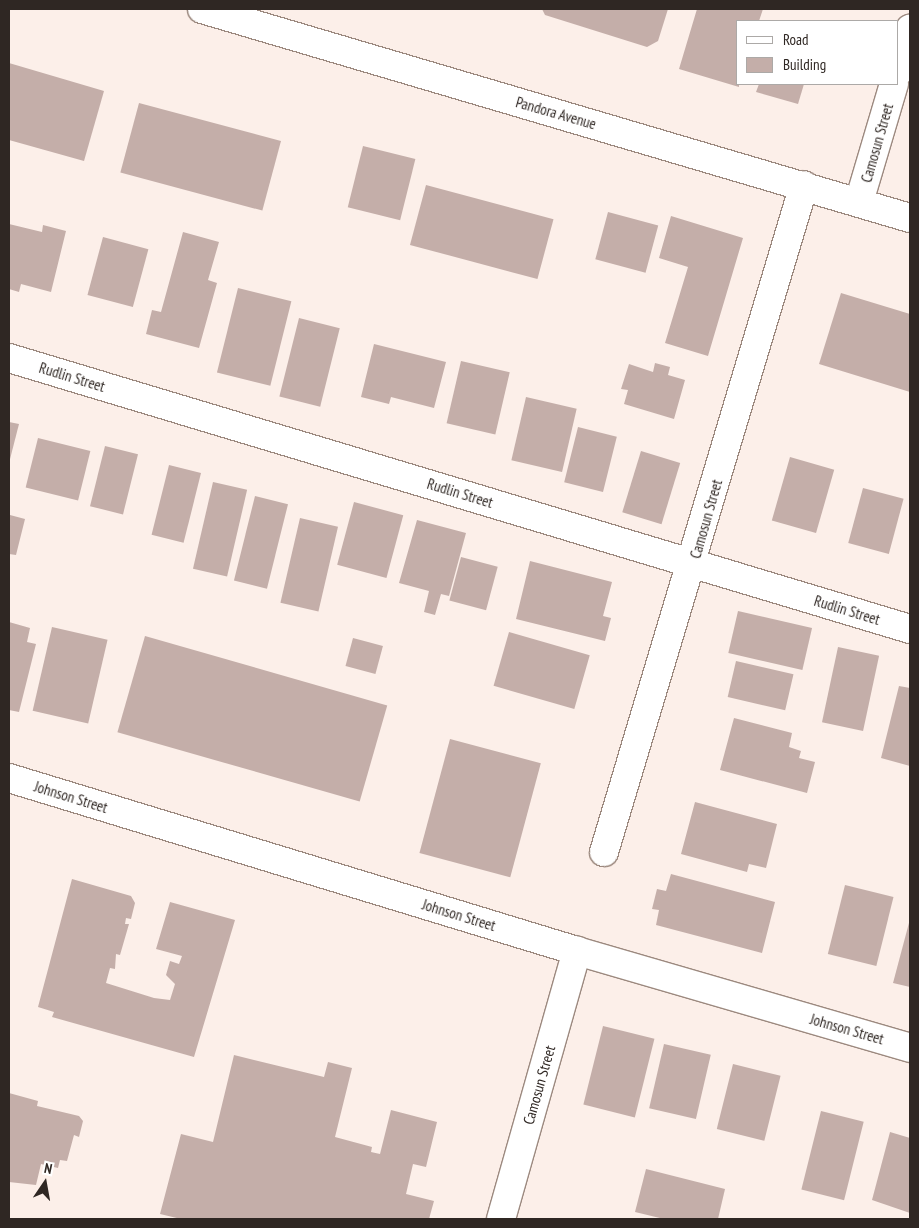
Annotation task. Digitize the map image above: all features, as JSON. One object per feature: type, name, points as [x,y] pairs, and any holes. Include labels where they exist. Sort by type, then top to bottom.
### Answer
[{"type":"street","name":"Pandora Avenue","points":[[202,9],[804,185],[910,218]]},
{"type":"street","points":[[899,68],[910,29]]},
{"type":"street","name":"Camosun Street","points":[[859,202],[894,85]]},
{"type":"street","name":"Camosun Street","points":[[604,852],[693,563],[804,185]]},
{"type":"street","name":"Rudlin Street","points":[[9,358],[910,629]]},
{"type":"street","name":"Johnson Street","points":[[9,778],[577,951],[910,1048]]},
{"type":"street","name":"Camosun Street","points":[[501,1219],[577,951]]},
{"type":"building","points":[[542,9],[668,9],[658,41],[647,47],[545,15]]},
{"type":"building","points":[[697,9],[763,9],[759,20],[736,20],[736,85],[739,85],[739,87],[679,69]]},
{"type":"building","points":[[9,63],[104,91],[84,161],[9,140]]},
{"type":"building","points":[[759,85],[804,85],[798,104],[756,92]]},
{"type":"building","points":[[139,103],[281,141],[262,211],[120,173]]},
{"type":"building","points":[[363,146],[415,159],[400,220],[348,207]]},
{"type":"building","points":[[426,185],[554,219],[537,279],[410,245]]},
{"type":"building","points":[[608,212],[658,225],[646,273],[595,259]]},
{"type":"building","points":[[671,216],[743,238],[708,356],[665,343],[688,267],[659,258]]},
{"type":"building","points":[[9,224],[42,232],[43,225],[66,231],[51,292],[21,284],[19,292],[9,289]]},
{"type":"building","points":[[183,232],[219,242],[208,280],[217,283],[199,348],[146,334],[152,310],[161,312]]},
{"type":"building","points":[[103,237],[148,249],[133,307],[87,295]]},
{"type":"building","points":[[238,288],[291,301],[270,386],[217,372]]},
{"type":"building","points":[[841,293],[910,314],[910,392],[819,364]]},
{"type":"building","points":[[299,318],[340,328],[320,407],[279,397]]},
{"type":"building","points":[[374,344],[446,362],[434,408],[391,397],[389,404],[361,397]]},
{"type":"building","points":[[461,361],[510,372],[495,435],[447,423]]},
{"type":"building","points":[[655,363],[670,367],[668,375],[685,380],[674,419],[624,404],[628,390],[621,389],[629,364],[653,372]]},
{"type":"building","points":[[526,397],[577,409],[562,472],[511,460]]},
{"type":"building","points":[[9,422],[19,424],[9,463]]},
{"type":"building","points":[[578,427],[617,437],[603,492],[564,482]]},
{"type":"building","points":[[38,438],[90,451],[78,501],[26,487]]},
{"type":"building","points":[[105,446],[138,454],[123,514],[90,506]]},
{"type":"building","points":[[641,451],[680,463],[661,524],[622,512]]},
{"type":"building","points":[[790,457],[834,470],[816,533],[772,520]]},
{"type":"building","points":[[169,465],[201,473],[184,543],[152,535]]},
{"type":"building","points":[[213,482],[247,490],[227,577],[193,569]]},
{"type":"building","points":[[863,488],[904,499],[889,554],[848,543]]},
{"type":"building","points":[[255,496],[288,504],[267,589],[234,580]]},
{"type":"building","points":[[354,502],[403,515],[386,578],[337,565]]},
{"type":"building","points":[[10,515],[25,519],[16,555],[9,554]]},
{"type":"building","points":[[300,518],[338,527],[318,612],[280,603]]},
{"type":"building","points":[[417,520],[466,533],[449,596],[441,594],[435,615],[424,612],[429,591],[399,583]]},
{"type":"building","points":[[461,557],[498,567],[486,610],[449,600]]},
{"type":"building","points":[[530,561],[612,582],[603,616],[611,618],[605,641],[516,619]]},
{"type":"building","points":[[738,611],[812,628],[802,670],[728,653]]},
{"type":"building","points":[[9,622],[30,628],[27,642],[36,644],[19,712],[9,710]]},
{"type":"building","points":[[52,627],[108,640],[88,724],[33,711]]},
{"type":"building","points":[[509,632],[590,655],[574,709],[494,686]]},
{"type":"building","points":[[145,636],[387,705],[360,802],[117,732]]},
{"type":"building","points":[[353,638],[383,646],[375,674],[345,666]]},
{"type":"building","points":[[838,647],[879,656],[863,731],[822,722]]},
{"type":"building","points":[[736,661],[793,674],[785,710],[728,697]]},
{"type":"building","points":[[899,686],[910,688],[910,766],[881,758]]},
{"type":"building","points":[[734,718],[792,733],[789,747],[801,751],[799,758],[815,762],[807,793],[720,770]]},
{"type":"building","points":[[450,739],[541,763],[510,877],[419,853]]},
{"type":"building","points":[[695,802],[777,824],[766,868],[749,864],[747,872],[681,854]]},
{"type":"building","points":[[671,874],[775,902],[762,953],[656,925],[659,910],[652,909],[657,889],[666,891]]},
{"type":"building","points":[[72,879],[131,896],[135,903],[131,919],[126,918],[125,924],[129,924],[120,955],[116,954],[115,969],[110,968],[106,983],[154,998],[170,1000],[175,984],[166,975],[170,961],[179,964],[182,956],[156,949],[170,902],[235,920],[194,1057],[52,1017],[54,1012],[38,1007]]},
{"type":"building","points":[[845,885],[894,897],[876,966],[828,954]]},
{"type":"building","points":[[910,919],[910,987],[893,983]]},
{"type":"building","points":[[603,1026],[654,1039],[635,1117],[583,1105]]},
{"type":"building","points":[[664,1044],[711,1055],[696,1119],[649,1108]]},
{"type":"building","points":[[234,1055],[324,1077],[328,1062],[352,1068],[335,1137],[372,1147],[371,1152],[380,1154],[391,1110],[437,1122],[426,1167],[413,1164],[406,1194],[434,1201],[429,1219],[181,1219],[160,1214],[181,1134],[213,1142]]},
{"type":"building","points":[[733,1064],[781,1076],[764,1141],[717,1129]]},
{"type":"building","points":[[9,1093],[38,1101],[37,1106],[79,1116],[83,1121],[79,1137],[74,1135],[67,1161],[60,1160],[58,1168],[41,1164],[36,1185],[9,1182]]},
{"type":"building","points":[[821,1111],[864,1122],[844,1200],[801,1190]]},
{"type":"building","points":[[890,1132],[910,1138],[910,1213],[872,1200]]},
{"type":"building","points":[[646,1169],[725,1189],[718,1219],[664,1219],[635,1212]]}]
